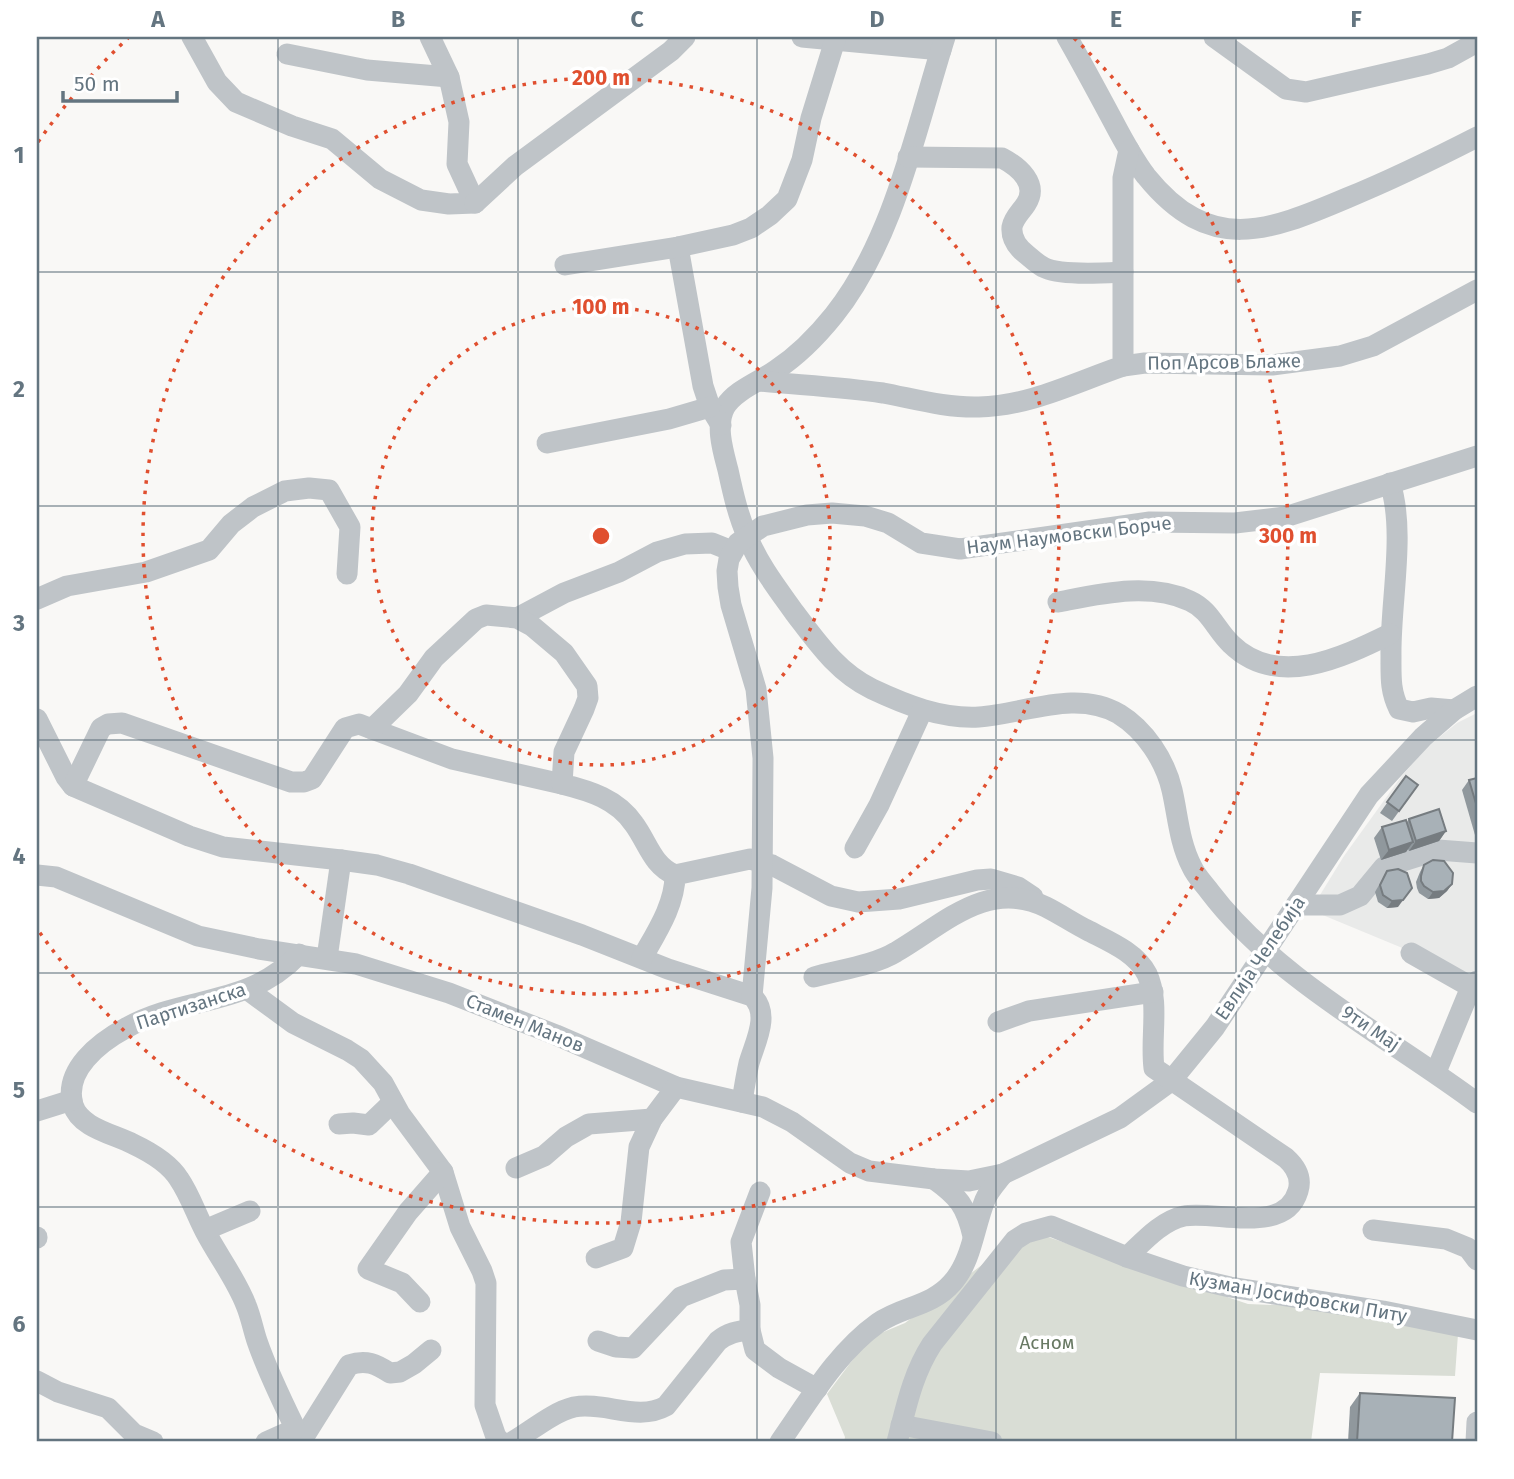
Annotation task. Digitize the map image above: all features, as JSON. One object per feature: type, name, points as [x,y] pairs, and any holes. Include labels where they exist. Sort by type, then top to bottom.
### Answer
[{"type":"street","points":[[192,37],[217,82],[236,102],[292,126],[332,139],[380,179],[421,200],[449,204],[475,202],[515,166],[662,58],[685,37]]},
{"type":"street","points":[[430,37],[449,77],[459,122],[457,164],[475,202]]},
{"type":"street","points":[[547,443],[669,419],[715,416],[736,396],[781,368],[818,334],[859,280],[883,228],[943,43],[802,37]]},
{"type":"street","points":[[1067,37],[1145,174],[1163,195],[1204,223],[1237,230],[1278,225],[1405,174],[1477,137]]},
{"type":"street","points":[[1214,37],[1286,89],[1306,92],[1428,64],[1448,58],[1477,42]]},
{"type":"street","points":[[565,265],[678,247],[733,235],[751,228],[787,199],[803,160],[811,118],[835,38]]},
{"type":"street","points":[[286,54],[366,70],[449,77]]},
{"type":"street","points":[[1123,366],[1123,178],[1129,150]]},
{"type":"street","points":[[908,157],[1002,158],[1012,163],[1023,172],[1030,187],[1028,202],[1013,224],[1012,238],[1022,251],[1044,268],[1081,273],[1123,272]]},
{"type":"street","name":"9ти Мај","points":[[678,247],[703,386],[715,416],[735,502],[747,536],[772,582],[833,662],[852,678],[870,688],[922,711],[976,717],[1082,703],[1100,705],[1133,723],[1163,763],[1172,788],[1177,827],[1192,868],[1231,920],[1265,952],[1477,1103]]},
{"type":"street","name":"Поп Арсов Блаже","points":[[759,382],[883,393],[954,407],[980,407],[1052,393],[1123,366],[1145,363],[1272,365],[1340,356],[1373,346],[1477,290]]},
{"type":"street","name":"Наум Наумовски Борче","points":[[747,536],[763,526],[807,515],[847,513],[888,523],[921,543],[960,549],[1150,522],[1257,522],[1298,513],[1477,456]]},
{"type":"street","points":[[1390,483],[1397,514],[1391,634],[1392,695],[1399,709],[1413,712],[1431,708],[1454,710]]},
{"type":"street","points":[[37,599],[67,586],[146,572],[209,550],[231,524],[253,507],[285,491],[309,488],[329,490],[350,527],[347,575]]},
{"type":"street","points":[[747,536],[732,551],[727,571],[730,596],[756,689],[761,723],[762,861],[752,996]]},
{"type":"street","points":[[517,618],[564,593],[620,572],[666,549],[685,544],[712,543],[732,551]]},
{"type":"street","points":[[1058,602],[1116,591],[1167,594],[1191,601],[1204,610],[1240,652],[1260,664],[1290,668],[1328,661],[1391,634]]},
{"type":"street","points":[[372,729],[408,694],[434,658],[476,619],[486,615],[517,618],[532,626],[564,653],[587,686],[588,698],[564,752],[562,784]]},
{"type":"street","name":"Евлија Челебија","points":[[1003,1174],[1120,1118],[1171,1081],[1208,1036],[1370,795],[1423,737],[1454,710],[1477,696]]},
{"type":"street","points":[[855,848],[879,805],[922,711]]},
{"type":"street","points":[[37,719],[66,777],[74,786],[189,836],[223,847],[377,865],[409,874],[752,996],[758,1002],[762,1020],[742,1101]]},
{"type":"street","points":[[74,786],[101,728],[108,724],[122,723],[291,782],[312,779],[345,728],[359,724],[452,759],[562,784],[604,797],[634,823],[663,869],[675,875],[739,861],[762,861],[831,896],[858,902],[899,899],[977,880],[1004,881],[1018,887],[1044,906],[1136,959],[1147,973],[1153,992],[1154,1069],[1286,1158],[1294,1165],[1298,1174],[1299,1187],[1295,1200],[1287,1208],[1271,1216],[1251,1219],[1184,1216],[1167,1222],[1126,1257]]},
{"type":"street","points":[[1296,905],[1339,905],[1360,896],[1384,867],[1438,850],[1477,853]]},
{"type":"street","points":[[327,958],[341,860]]},
{"type":"street","name":"Стамен Манов","points":[[37,875],[56,877],[198,936],[259,950],[327,958],[381,970],[449,993],[556,1035],[676,1087],[764,1107],[792,1122],[850,1163],[869,1171],[969,1181],[1003,1174]]},
{"type":"street","points":[[642,958],[667,911],[675,889],[675,875]]},
{"type":"street","points":[[814,976],[894,954],[964,908],[988,900],[1014,898],[1044,906]]},
{"type":"street","points":[[1411,953],[1474,984],[1436,1072]]},
{"type":"street","name":"Партизанска","points":[[72,1100],[73,1080],[96,1047],[128,1027],[172,1010],[248,990],[280,971],[299,954]]},
{"type":"street","points":[[248,990],[293,1023],[361,1059],[383,1083],[410,1128],[443,1172],[460,1227],[486,1283],[485,1405],[496,1437],[501,1442]]},
{"type":"street","points":[[998,1022],[1029,1011],[1153,992]]},
{"type":"street","points":[[596,1258],[623,1248],[631,1222],[639,1147],[652,1119],[676,1087]]},
{"type":"street","points":[[38,1109],[72,1100],[80,1116],[95,1127],[134,1144],[168,1166],[179,1178],[246,1304],[258,1342],[300,1437]]},
{"type":"street","points":[[339,1124],[372,1124],[393,1102]]},
{"type":"street","points":[[516,1168],[544,1156],[566,1137],[589,1124],[652,1119]]},
{"type":"street","points":[[420,1302],[402,1283],[368,1269],[408,1212],[443,1172]]},
{"type":"street","points":[[780,1442],[848,1349],[879,1322],[938,1297],[962,1269],[986,1197],[1003,1174]]},
{"type":"street","points":[[934,1179],[946,1188],[967,1212],[973,1236]]},
{"type":"street","points":[[760,1192],[741,1242],[750,1305],[750,1330],[755,1350],[779,1368],[817,1389]]},
{"type":"street","points":[[205,1230],[250,1211]]},
{"type":"street","name":"Кузман Јосифовски Питу","points":[[992,1442],[899,1434],[909,1390],[922,1359],[1015,1240],[1026,1233],[1051,1226],[1126,1257],[1183,1276],[1230,1287],[1383,1311],[1477,1330]]},
{"type":"street","points":[[1373,1230],[1446,1240],[1468,1248],[1477,1260]]},
{"type":"street","points":[[598,1341],[616,1347],[632,1348],[681,1297],[724,1280],[745,1279]]},
{"type":"street","points":[[938,1297],[945,1328]]},
{"type":"street","points":[[512,1442],[565,1409],[599,1406],[656,1412],[666,1406],[718,1341],[728,1334],[750,1330]]},
{"type":"street","points":[[266,1442],[300,1437],[349,1365],[360,1362],[376,1364],[390,1373],[400,1371],[431,1350]]},
{"type":"street","points":[[37,1381],[58,1392],[108,1408],[134,1434],[153,1442]]},
{"type":"street","points":[[1476,1442],[1477,1422]]},
{"type":"shaded area","points":[[1477,713],[1477,970],[1470,976],[1313,911],[1344,856],[1401,777],[1426,748],[1457,723]]},
{"type":"green space","name":"Асном","points":[[1039,1234],[1248,1304],[1324,1307],[1458,1334],[1455,1376],[1320,1373],[1311,1442],[844,1442],[845,1437],[827,1394],[869,1338],[905,1323],[1015,1240]]},
{"type":"building","points":[[1406,776],[1418,785],[1399,811],[1387,802]]},
{"type":"building","points":[[1477,778],[1477,807],[1469,780]]},
{"type":"building","points":[[1439,809],[1446,831],[1416,841],[1409,819]]},
{"type":"building","points":[[1406,820],[1413,842],[1389,850],[1382,827]]},
{"type":"building","points":[[1433,860],[1444,861],[1453,873],[1452,884],[1444,891],[1433,892],[1421,881],[1424,865]]},
{"type":"building","points":[[1398,869],[1407,873],[1412,888],[1403,900],[1392,901],[1383,895],[1380,885],[1387,871]]},
{"type":"building","points":[[1360,1393],[1455,1398],[1452,1442],[1357,1442]]}]
